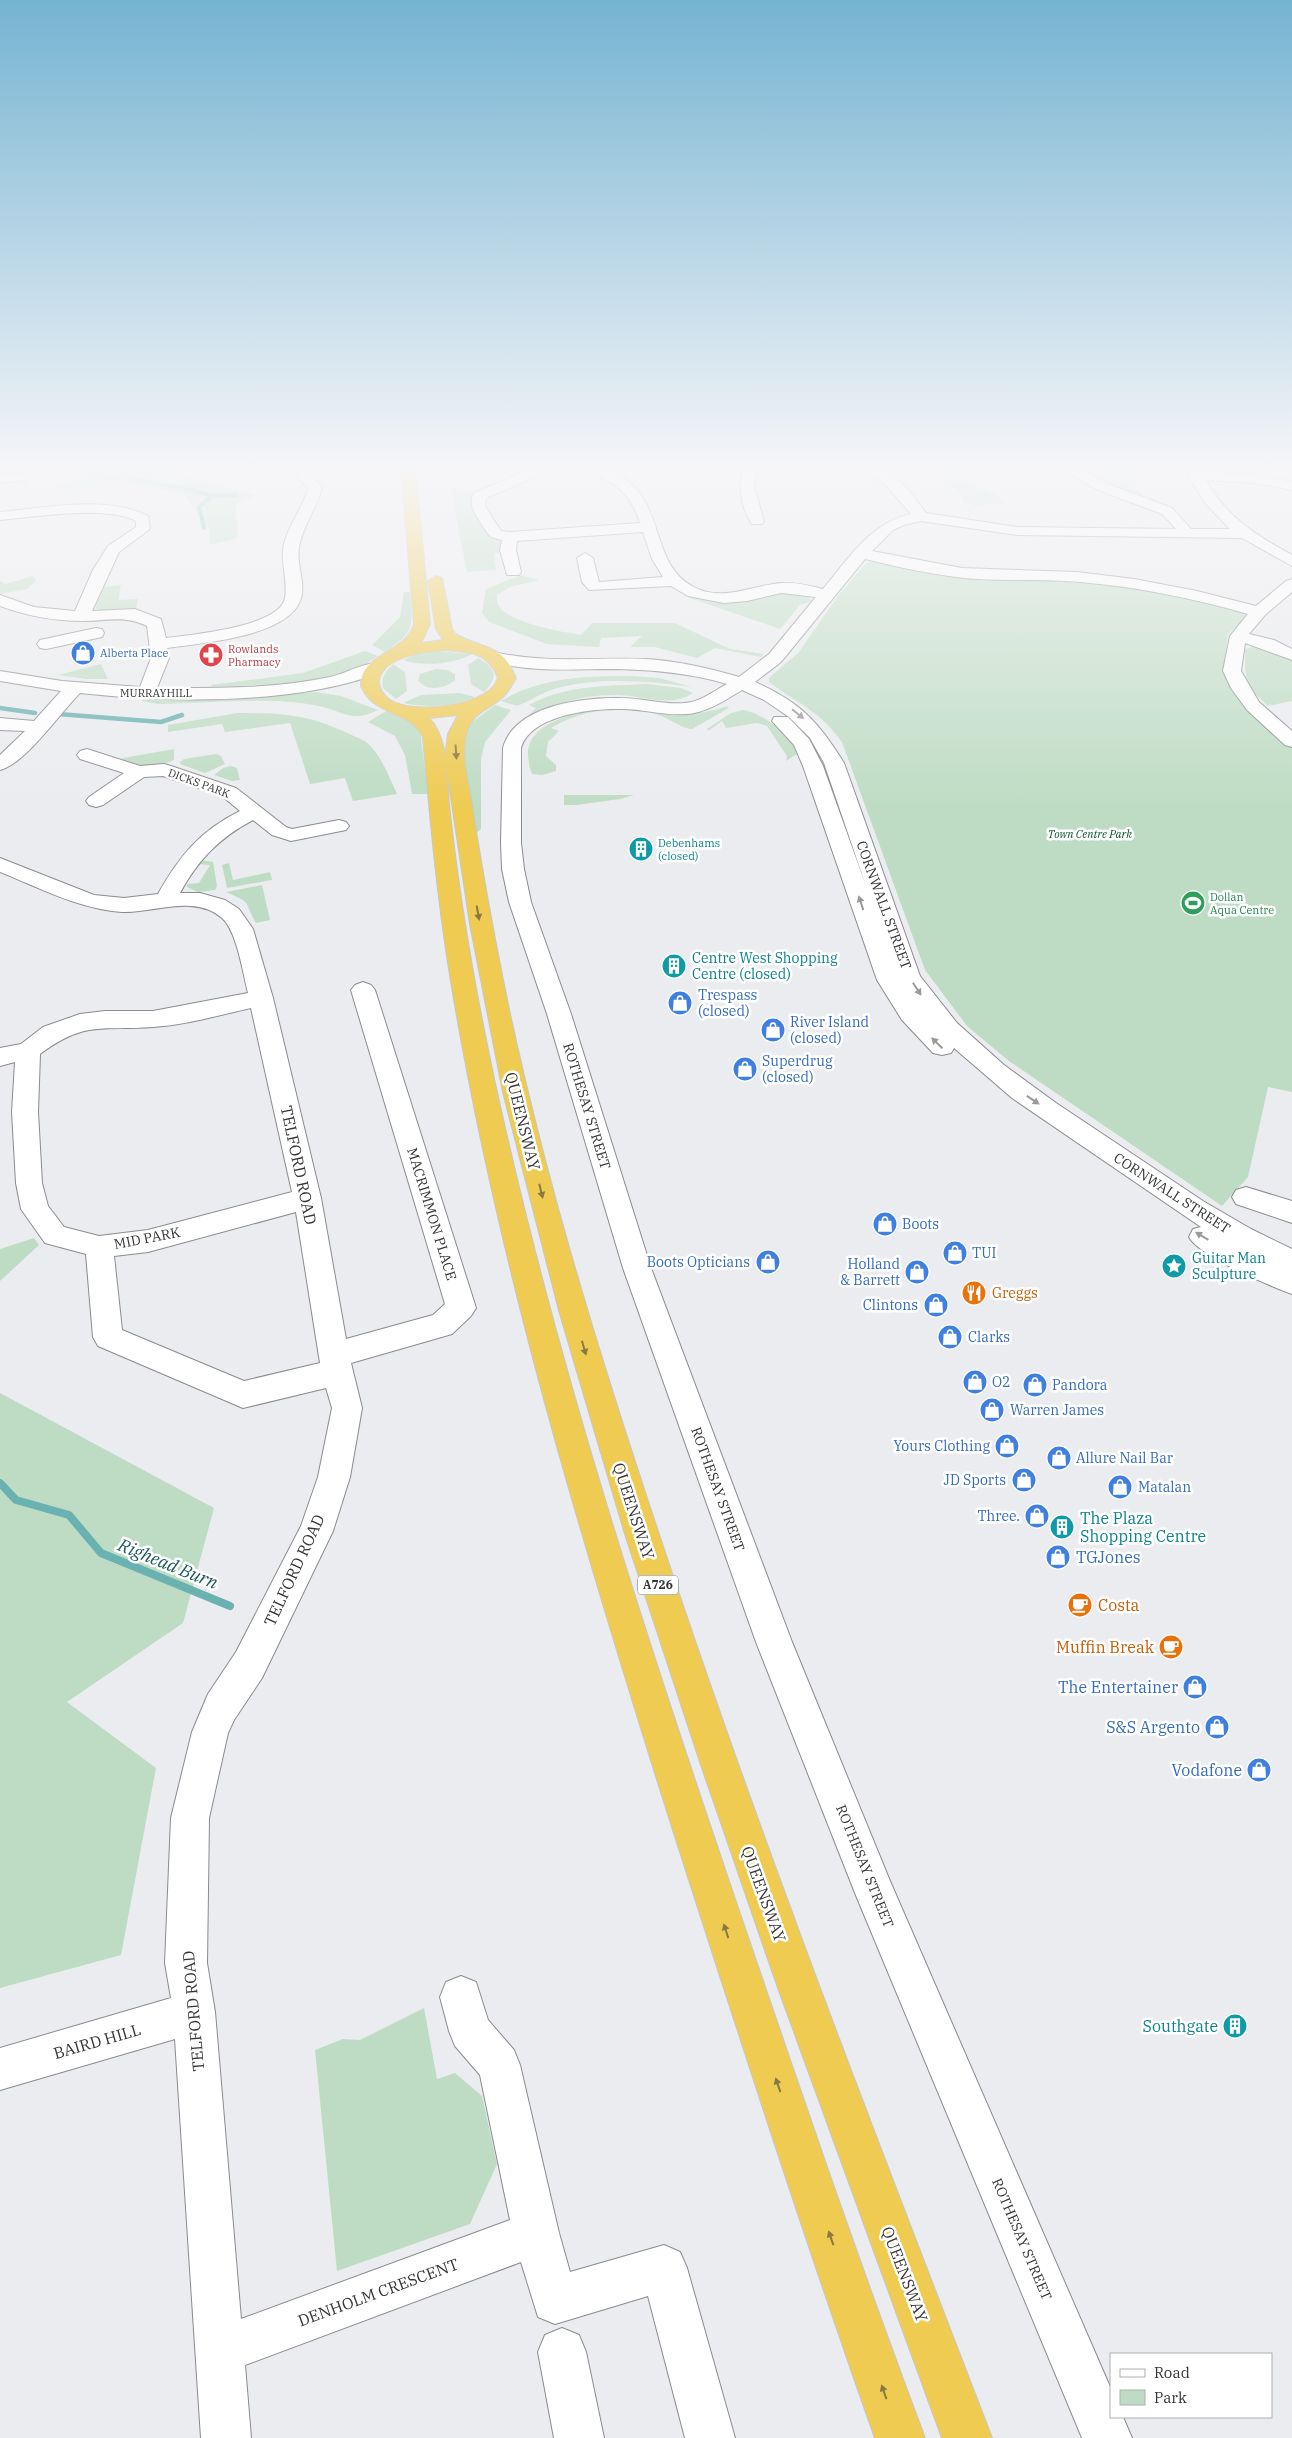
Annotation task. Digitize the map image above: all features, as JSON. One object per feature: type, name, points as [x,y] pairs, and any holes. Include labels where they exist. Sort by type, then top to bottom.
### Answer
[{"type":"highway","points":[[396,707],[372,692],[370,684],[390,658],[419,634],[422,624],[418,580]]},
{"type":"highway","points":[[436,580],[439,608],[444,629],[449,637],[467,647],[494,657],[505,669],[506,678],[502,688]]},
{"type":"highway","points":[[390,658],[432,646],[467,647]]},
{"type":"highway","name":"A726","points":[[396,707],[439,713],[473,707],[502,688]]},
{"type":"highway","name":"QUEENSWAY","points":[[396,707],[426,725],[432,737],[450,905],[481,1075],[519,1238],[573,1442],[666,1749],[762,2039],[900,2438]]},
{"type":"highway","name":"QUEENSWAY","points":[[473,707],[457,731],[455,742],[478,909],[496,1003],[522,1118],[583,1342],[672,1629],[749,1853],[818,2045],[967,2438]]},
{"type":"street","points":[[81,616],[97,580]]},
{"type":"street","points":[[159,644],[249,629],[283,614],[292,604],[291,580]]},
{"type":"street","points":[[590,580],[595,587],[674,580],[694,592],[718,597],[746,596],[782,588],[826,594]]},
{"type":"street","name":"ROTHESAY STREET","points":[[838,580],[785,649],[751,677],[711,701],[687,708],[620,703],[573,707],[544,715],[520,732],[514,740],[512,748],[512,860],[520,902],[559,1014],[637,1268],[774,1642],[875,1893],[1107,2438]]},
{"type":"street","points":[[1104,580],[1155,586],[1218,599],[1258,612]]},
{"type":"street","points":[[1292,584],[1258,612],[1238,636],[1232,671],[1240,688],[1253,706],[1292,741]]},
{"type":"street","points":[[0,600],[18,609],[51,614],[81,616],[135,614],[155,622],[160,658],[146,693]]},
{"type":"street","points":[[51,614],[46,625],[50,643],[96,633]]},
{"type":"street","points":[[1238,636],[1268,644],[1292,655]]},
{"type":"street","name":"CORNWALL STREET","points":[[494,657],[544,666],[614,664],[674,667],[733,687],[773,714],[802,742],[813,766],[841,842],[872,936],[889,980],[899,999],[926,1033],[1001,1098],[1184,1226],[1242,1259],[1292,1282]]},
{"type":"street","name":"MURRAYHILL","points":[[0,676],[94,691],[146,693],[236,692],[312,687],[340,681],[390,658]]},
{"type":"street","name":"CORNWALL STREET","points":[[502,688],[537,677],[620,672],[677,677],[767,694],[799,714],[826,744],[834,763],[902,962],[917,990],[949,1030],[990,1068],[1016,1088],[1174,1198],[1241,1237],[1292,1261]]},
{"type":"street","name":"MURRAYHILL","points":[[312,687],[350,691],[396,707]]},
{"type":"street","points":[[0,764],[16,752],[60,702],[75,688]]},
{"type":"street","points":[[0,724],[39,727]]},
{"type":"street","name":"DICKS PARK","points":[[88,755],[139,772],[164,770],[229,792],[279,830],[291,835],[339,826]]},
{"type":"street","name":"DICKS PARK","points":[[96,801],[139,772]]},
{"type":"street","points":[[166,900],[184,864],[194,852],[211,836],[231,823],[256,811]]},
{"type":"street","name":"TELFORD ROAD","points":[[5,871],[90,901],[124,905],[166,900],[200,900],[217,906],[231,914],[242,929],[308,1198],[336,1363],[347,1408],[334,1476],[316,1531],[249,1664],[217,1715],[210,1732],[190,1818],[186,1962],[194,2012],[221,2350],[226,2438]]},
{"type":"street","name":"MACRIMMON PLACE","points":[[336,1363],[442,1325],[461,1308],[363,990]]},
{"type":"street","points":[[0,1056],[28,1051],[52,1032],[80,1022],[105,1019],[153,1019],[192,1014],[260,998]]},
{"type":"street","name":"MID PARK","points":[[28,1051],[25,1112],[27,1169],[35,1209],[55,1235],[99,1247],[148,1241],[308,1198]]},
{"type":"street","points":[[1246,1197],[1292,1212]]},
{"type":"street","points":[[99,1247],[108,1337],[243,1395],[336,1363]]},
{"type":"street","points":[[461,1997],[470,2032],[499,2066],[536,2233],[554,2300],[664,2268],[710,2438]]},
{"type":"street","name":"BAIRD HILL","points":[[0,2069],[194,2012]]},
{"type":"street","name":"DENHOLM CRESCENT","points":[[221,2350],[536,2233]]},
{"type":"street","points":[[562,2352],[579,2438]]},
{"type":"green space","points":[[20,580],[36,581],[27,589],[0,594],[0,581],[5,584]]},
{"type":"green space","points":[[509,580],[539,580],[510,587],[497,595],[498,605],[513,617],[549,629],[581,635],[592,623],[675,623],[730,649],[764,654],[761,657],[715,648],[697,658],[655,647],[630,647],[642,636],[601,638],[599,647],[547,644],[489,622],[482,613],[486,589]]},
{"type":"green space","name":"Town Centre Park","points":[[852,580],[1090,580],[1164,590],[1240,609],[1245,616],[1242,622],[1228,634],[1225,661],[1292,745],[1292,1092],[1268,1087],[1248,1177],[1222,1206],[1009,1061],[967,1026],[925,970],[842,742],[825,722],[808,708],[769,682],[769,678],[799,652],[837,597]]},
{"type":"green space","points":[[122,585],[120,587],[119,600],[138,599],[136,609],[105,612],[95,608],[104,587]]},
{"type":"green space","points":[[404,592],[410,592],[412,613],[410,627],[402,639],[385,652],[372,645],[400,617]]},
{"type":"green space","points":[[781,592],[803,594],[813,601],[800,605],[780,629],[684,596],[705,599]]},
{"type":"green space","points":[[1265,647],[1292,659],[1292,701],[1268,706],[1254,692],[1248,681],[1245,668],[1245,649]]},
{"type":"green space","points":[[365,651],[378,656],[350,674],[338,678],[276,684],[212,687],[211,685],[303,673]]},
{"type":"green space","points":[[439,651],[472,654],[457,660],[429,664],[403,660],[415,655]]},
{"type":"green space","points":[[478,658],[489,665],[493,673],[492,681],[484,692],[471,684],[468,665]]},
{"type":"green space","points":[[101,664],[108,679],[87,679],[58,675]]},
{"type":"green space","points":[[393,664],[405,672],[407,691],[396,699],[383,688],[384,675]]},
{"type":"green space","points":[[436,669],[447,670],[455,674],[455,680],[436,688],[421,684],[418,680],[420,674]]},
{"type":"green space","points":[[631,676],[659,678],[692,687],[620,681],[582,683],[565,686],[545,693],[517,706],[501,701],[516,693],[548,683],[581,678]]},
{"type":"green space","points":[[647,684],[681,688],[693,693],[676,700],[657,700],[619,695],[577,699],[538,713],[515,729],[536,708],[529,705],[543,698],[586,688]]},
{"type":"green space","points":[[316,692],[341,696],[378,710],[369,714],[355,716],[319,706],[281,701],[158,704],[142,701],[145,698],[214,698]]},
{"type":"green space","points":[[460,693],[475,697],[439,706],[403,703],[421,695]]},
{"type":"green space","points":[[495,705],[511,710],[485,742],[481,759],[481,829],[476,833],[473,832],[463,741],[471,723]]},
{"type":"green space","points":[[617,706],[672,713],[700,713],[727,706],[729,708],[692,729],[661,716],[633,710],[604,710],[577,716],[551,728],[559,731],[548,742],[546,756],[556,765],[556,771],[542,775],[532,774],[528,755],[530,742],[538,732],[562,718]]},
{"type":"green space","points":[[743,710],[758,715],[775,726],[789,740],[797,754],[786,761],[787,756],[767,726],[757,723],[726,728],[722,721],[708,731],[707,729],[731,713]]},
{"type":"green space","points":[[386,711],[414,724],[420,729],[428,794],[412,794],[405,755],[395,736],[368,722]]},
{"type":"green space","points":[[237,713],[266,713],[305,718],[318,721],[361,739],[371,747],[380,759],[397,794],[353,801],[345,778],[310,784],[290,723],[225,732],[222,724],[168,732],[168,725]]},
{"type":"green space","points":[[174,749],[174,760],[168,763],[142,765],[123,761],[123,758]]},
{"type":"green space","points":[[216,754],[221,756],[225,764],[205,773],[180,764],[184,759]]},
{"type":"green space","points":[[231,766],[237,768],[240,780],[232,781],[214,775],[223,768]]},
{"type":"green space","points":[[564,795],[634,795],[620,799],[564,805]]},
{"type":"green space","points":[[201,860],[213,862],[217,886],[215,890],[198,892],[187,887],[187,884],[199,883],[210,865],[198,864]]},
{"type":"green space","points":[[229,863],[233,880],[270,872],[272,880],[227,888],[222,865]]},
{"type":"green space","points":[[262,885],[270,920],[256,923],[247,904],[226,892]]},
{"type":"green space","points":[[34,1238],[39,1245],[0,1281],[0,1249]]},
{"type":"green space","points":[[0,1393],[214,1508],[183,1623],[67,1702],[156,1768],[121,1955],[0,1988]]},
{"type":"green space","points":[[424,2008],[437,2079],[455,2073],[482,2096],[497,2164],[470,2224],[337,2271],[315,2050],[343,2039],[360,2040]]},
{"type":"waterway","points":[[0,708],[35,713]]},
{"type":"waterway","points":[[58,714],[161,722],[182,715]]},
{"type":"waterway","name":"Righead Burn","points":[[0,1483],[16,1500],[69,1515],[101,1553],[230,1606]]},
{"type":"place","name":"Alberta Place","points":[[83,653]]},
{"type":"place","name":"Rowlands Pharmacy","points":[[211,655]]},
{"type":"place","name":"Debenhams (closed)","points":[[641,849]]},
{"type":"place","name":"Dollan Aqua Centre","points":[[1193,903]]},
{"type":"place","name":"Centre West Shopping Centre (closed)","points":[[674,966]]},
{"type":"place","name":"Trespass (closed)","points":[[680,1003]]},
{"type":"place","name":"River Island (closed)","points":[[773,1030]]},
{"type":"place","name":"Superdrug (closed)","points":[[745,1069]]},
{"type":"place","name":"Boots","points":[[885,1224]]},
{"type":"place","name":"TUI","points":[[955,1253]]},
{"type":"place","name":"Boots Opticians","points":[[768,1262]]},
{"type":"place","name":"Guitar Man Sculpture","points":[[1174,1266]]},
{"type":"place","name":"Holland & Barrett","points":[[917,1272]]},
{"type":"place","name":"Greggs","points":[[974,1293]]},
{"type":"place","name":"Clintons","points":[[936,1305]]},
{"type":"place","name":"Clarks","points":[[950,1337]]},
{"type":"place","name":"O2","points":[[975,1382]]},
{"type":"place","name":"Pandora","points":[[1035,1385]]},
{"type":"place","name":"Warren James","points":[[992,1410]]},
{"type":"place","name":"Yours Clothing","points":[[1007,1446]]},
{"type":"place","name":"Allure Nail Bar","points":[[1059,1458]]},
{"type":"place","name":"JD Sports","points":[[1024,1480]]},
{"type":"place","name":"Matalan","points":[[1120,1487]]},
{"type":"place","name":"Three.","points":[[1037,1516]]},
{"type":"place","name":"The Plaza Shopping Centre","points":[[1062,1527]]},
{"type":"place","name":"TGJones","points":[[1058,1557]]},
{"type":"place","name":"Costa","points":[[1080,1605]]},
{"type":"place","name":"Muffin Break","points":[[1171,1647]]},
{"type":"place","name":"The Entertainer","points":[[1195,1687]]},
{"type":"place","name":"S&S Argento","points":[[1217,1727]]},
{"type":"place","name":"Vodafone","points":[[1259,1770]]},
{"type":"place","name":"Southgate","points":[[1235,2026]]}]
